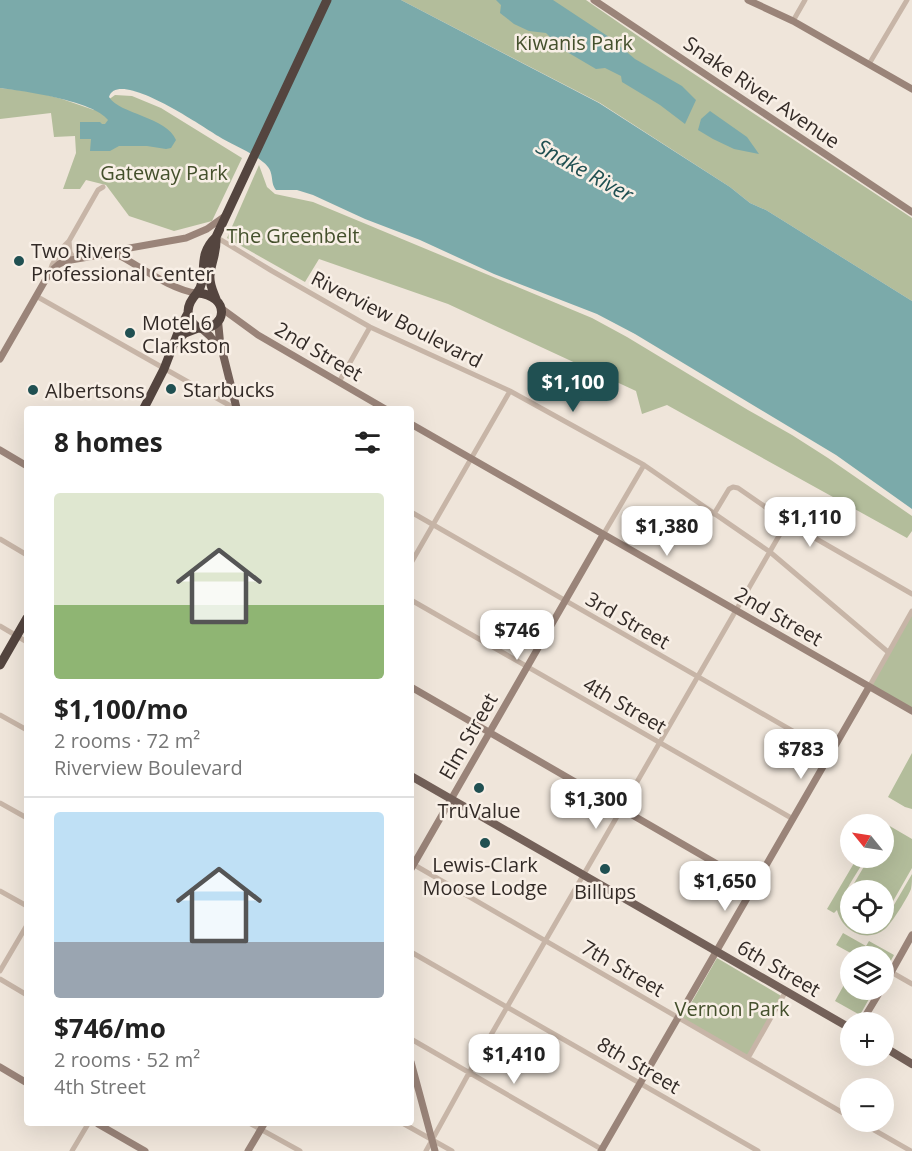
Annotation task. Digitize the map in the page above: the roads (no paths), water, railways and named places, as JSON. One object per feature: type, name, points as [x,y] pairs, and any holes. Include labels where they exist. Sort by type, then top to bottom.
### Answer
[{"type":"highway","points":[[145,406],[164,369],[188,309],[202,284],[204,256],[210,243],[216,237],[327,0]]},
{"type":"highway","points":[[175,342],[185,333],[212,327],[219,320],[219,304],[212,288],[210,274],[217,249],[216,237]]},
{"type":"highway","points":[[197,293],[209,295],[219,304]]},
{"type":"highway","points":[[188,309],[192,322],[200,328]]},
{"type":"highway","points":[[0,665],[24,623]]},
{"type":"main road","points":[[219,320],[220,342],[236,406]]},
{"type":"main road","points":[[200,328],[210,336],[224,357]]},
{"type":"main road","name":"6th Street","points":[[414,778],[840,1022]]},
{"type":"main road","points":[[894,1053],[912,1064]]},
{"type":"street","name":"Snake River Avenue","points":[[594,0],[912,212]]},
{"type":"street","points":[[748,0],[793,21],[912,89]]},
{"type":"street","points":[[793,21],[805,0]]},
{"type":"street","points":[[869,64],[907,0],[912,3]]},
{"type":"street","points":[[0,359],[62,248],[69,241],[98,190],[103,187]]},
{"type":"street","points":[[50,272],[59,264],[74,259],[186,238],[207,229],[227,214]]},
{"type":"street","name":"Riverview Boulevard","points":[[216,237],[370,327],[510,391],[644,465],[770,552],[888,652]]},
{"type":"street","points":[[69,241],[70,252],[74,259]]},
{"type":"street","points":[[112,253],[177,288],[197,293]]},
{"type":"street","points":[[177,288],[188,309]]},
{"type":"street","points":[[36,296],[230,406]]},
{"type":"street","name":"2nd Street","points":[[219,304],[258,335],[380,406]]},
{"type":"street","points":[[219,320],[237,319]]},
{"type":"street","points":[[339,382],[370,327]]},
{"type":"street","points":[[414,558],[510,391]]},
{"type":"street","name":"2nd Street","points":[[414,426],[912,711]]},
{"type":"street","points":[[0,450],[24,464]]},
{"type":"street","name":"Elm Street","points":[[414,863],[644,465]]},
{"type":"street","points":[[714,514],[729,489],[738,488],[787,522],[912,594]]},
{"type":"street","name":"3rd Street","points":[[414,514],[831,753]]},
{"type":"street","points":[[426,1151],[787,522]]},
{"type":"street","points":[[0,539],[24,553]]},
{"type":"street","name":"4th Street","points":[[414,602],[793,819]]},
{"type":"street","points":[[414,1041],[603,1150],[912,611]]},
{"type":"street","points":[[0,626],[24,640]]},
{"type":"street","points":[[414,689],[755,886]]},
{"type":"street","points":[[0,715],[24,728]]},
{"type":"street","points":[[0,803],[24,816]]},
{"type":"street","name":"7th Street","points":[[414,867],[840,1110]]},
{"type":"street","points":[[0,891],[24,904]]},
{"type":"street","points":[[0,971],[24,930]]},
{"type":"street","points":[[894,967],[912,935]]},
{"type":"street","name":"8th Street","points":[[414,954],[758,1151]]},
{"type":"street","points":[[894,974],[912,984]]},
{"type":"street","points":[[0,979],[24,993]]},
{"type":"street","points":[[748,1058],[786,991]]},
{"type":"street","points":[[0,1067],[24,1081]]},
{"type":"street","points":[[414,1073],[435,1151]]},
{"type":"street","points":[[72,1151],[87,1126]]},
{"type":"street","points":[[102,1126],[146,1151]]},
{"type":"street","points":[[248,1151],[263,1126],[300,1151]]},
{"type":"street","points":[[408,1126],[452,1151]]},
{"type":"street","points":[[878,1132],[911,1151]]},
{"type":"water","name":"Snake River","points":[[0,0],[401,0],[599,103],[730,187],[750,203],[766,210],[912,301],[912,509],[836,455],[635,334],[597,314],[494,274],[313,195],[297,190],[276,190],[270,169],[258,158],[143,94],[116,90],[109,97],[122,108],[153,121],[171,132],[176,140],[171,148],[119,146],[110,151],[90,151],[91,139],[80,139],[80,122],[105,124],[108,120],[100,113],[89,107],[58,98],[0,88]]},
{"type":"water","points":[[496,0],[553,0],[609,37],[635,59],[682,86],[696,100],[685,124],[660,105],[622,82],[621,76],[605,68],[596,69],[562,49],[546,33],[529,31],[514,24],[500,13],[501,5]]},
{"type":"water","points":[[710,111],[747,137],[759,154],[734,149],[698,130],[701,119]]},
{"type":"place","name":"Two Rivers Professional Center","points":[[19,261]]},
{"type":"place","name":"Motel 6 Clarkston","points":[[130,333]]},
{"type":"place","name":"Starbucks","points":[[171,389]]},
{"type":"place","name":"Albertsons","points":[[33,390]]},
{"type":"place","name":"TruValue","points":[[479,788]]},
{"type":"place","name":"Lewis-Clark Moose Lodge","points":[[485,843]]},
{"type":"place","name":"Billups","points":[[605,869]]},
{"type":"park label","name":"Kiwanis Park","points":[[574,42]]},
{"type":"park label","name":"Gateway Park","points":[[164,172]]},
{"type":"park label","name":"The Greenbelt","points":[[293,235]]},
{"type":"park label","name":"Vernon Park","points":[[732,1008]]}]
